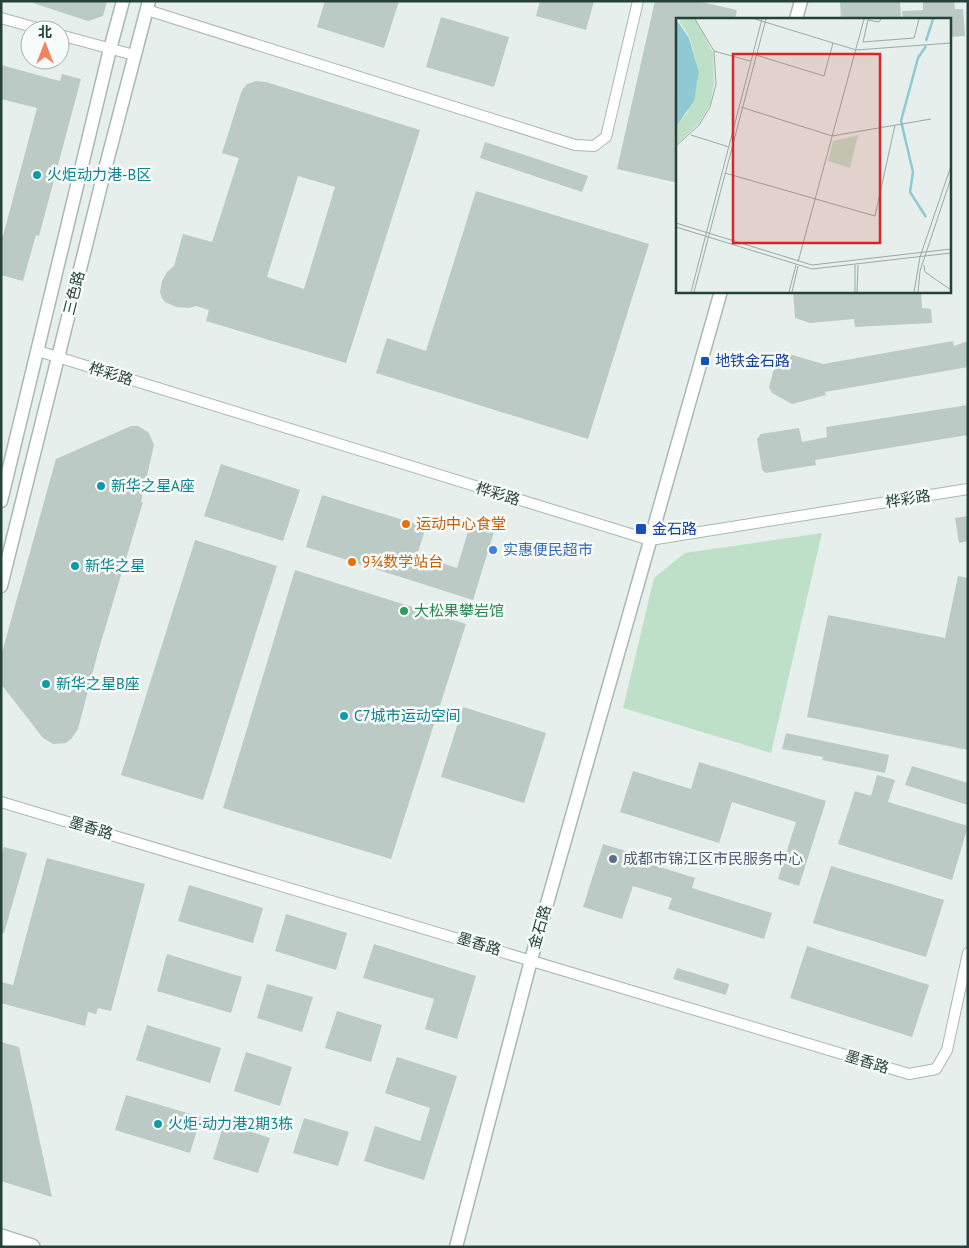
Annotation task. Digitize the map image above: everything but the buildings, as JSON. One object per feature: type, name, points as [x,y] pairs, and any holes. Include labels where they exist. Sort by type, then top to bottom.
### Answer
[{"type":"main road","points":[[1,1236],[32,1247]]},
{"type":"street","name":"三色路","points":[[1,501],[123,1]]},
{"type":"street","points":[[148,5],[575,145],[594,146],[606,137],[638,1]]},
{"type":"street","points":[[796,18],[801,1]]},
{"type":"street","name":"三色路","points":[[1,586],[148,5]]},
{"type":"street","points":[[1,18],[20,23]]},
{"type":"street","points":[[70,37],[134,55]]},
{"type":"street","name":"金石路","points":[[456,1247],[531,960],[721,292]]},
{"type":"street","name":"桦彩路","points":[[38,351],[650,540],[968,489]]},
{"type":"street","name":"墨香路","points":[[1,802],[910,1074],[936,1069],[947,1050],[968,953]]},
{"type":"green space","points":[[822,533],[771,753],[623,708],[654,578],[685,553]]},
{"type":"place","name":"火炬动力港-B区","points":[[37,175]]},
{"type":"place","name":"地铁金石路","points":[[705,361]]},
{"type":"place","name":"新华之星A座","points":[[101,486]]},
{"type":"place","name":"运动中心食堂","points":[[406,524]]},
{"type":"place","name":"金石路","points":[[641,529]]},
{"type":"place","name":"实惠便民超市","points":[[493,550]]},
{"type":"place","name":"9¾数学站台","points":[[352,562]]},
{"type":"place","name":"新华之星","points":[[75,566]]},
{"type":"place","name":"大松果攀岩馆","points":[[404,611]]},
{"type":"place","name":"新华之星B座","points":[[46,684]]},
{"type":"place","name":"C7城市运动空间","points":[[344,716]]},
{"type":"place","name":"成都市锦江区市民服务中心","points":[[613,859]]},
{"type":"place","name":"火炬·动力港2期3栋","points":[[158,1124]]}]
